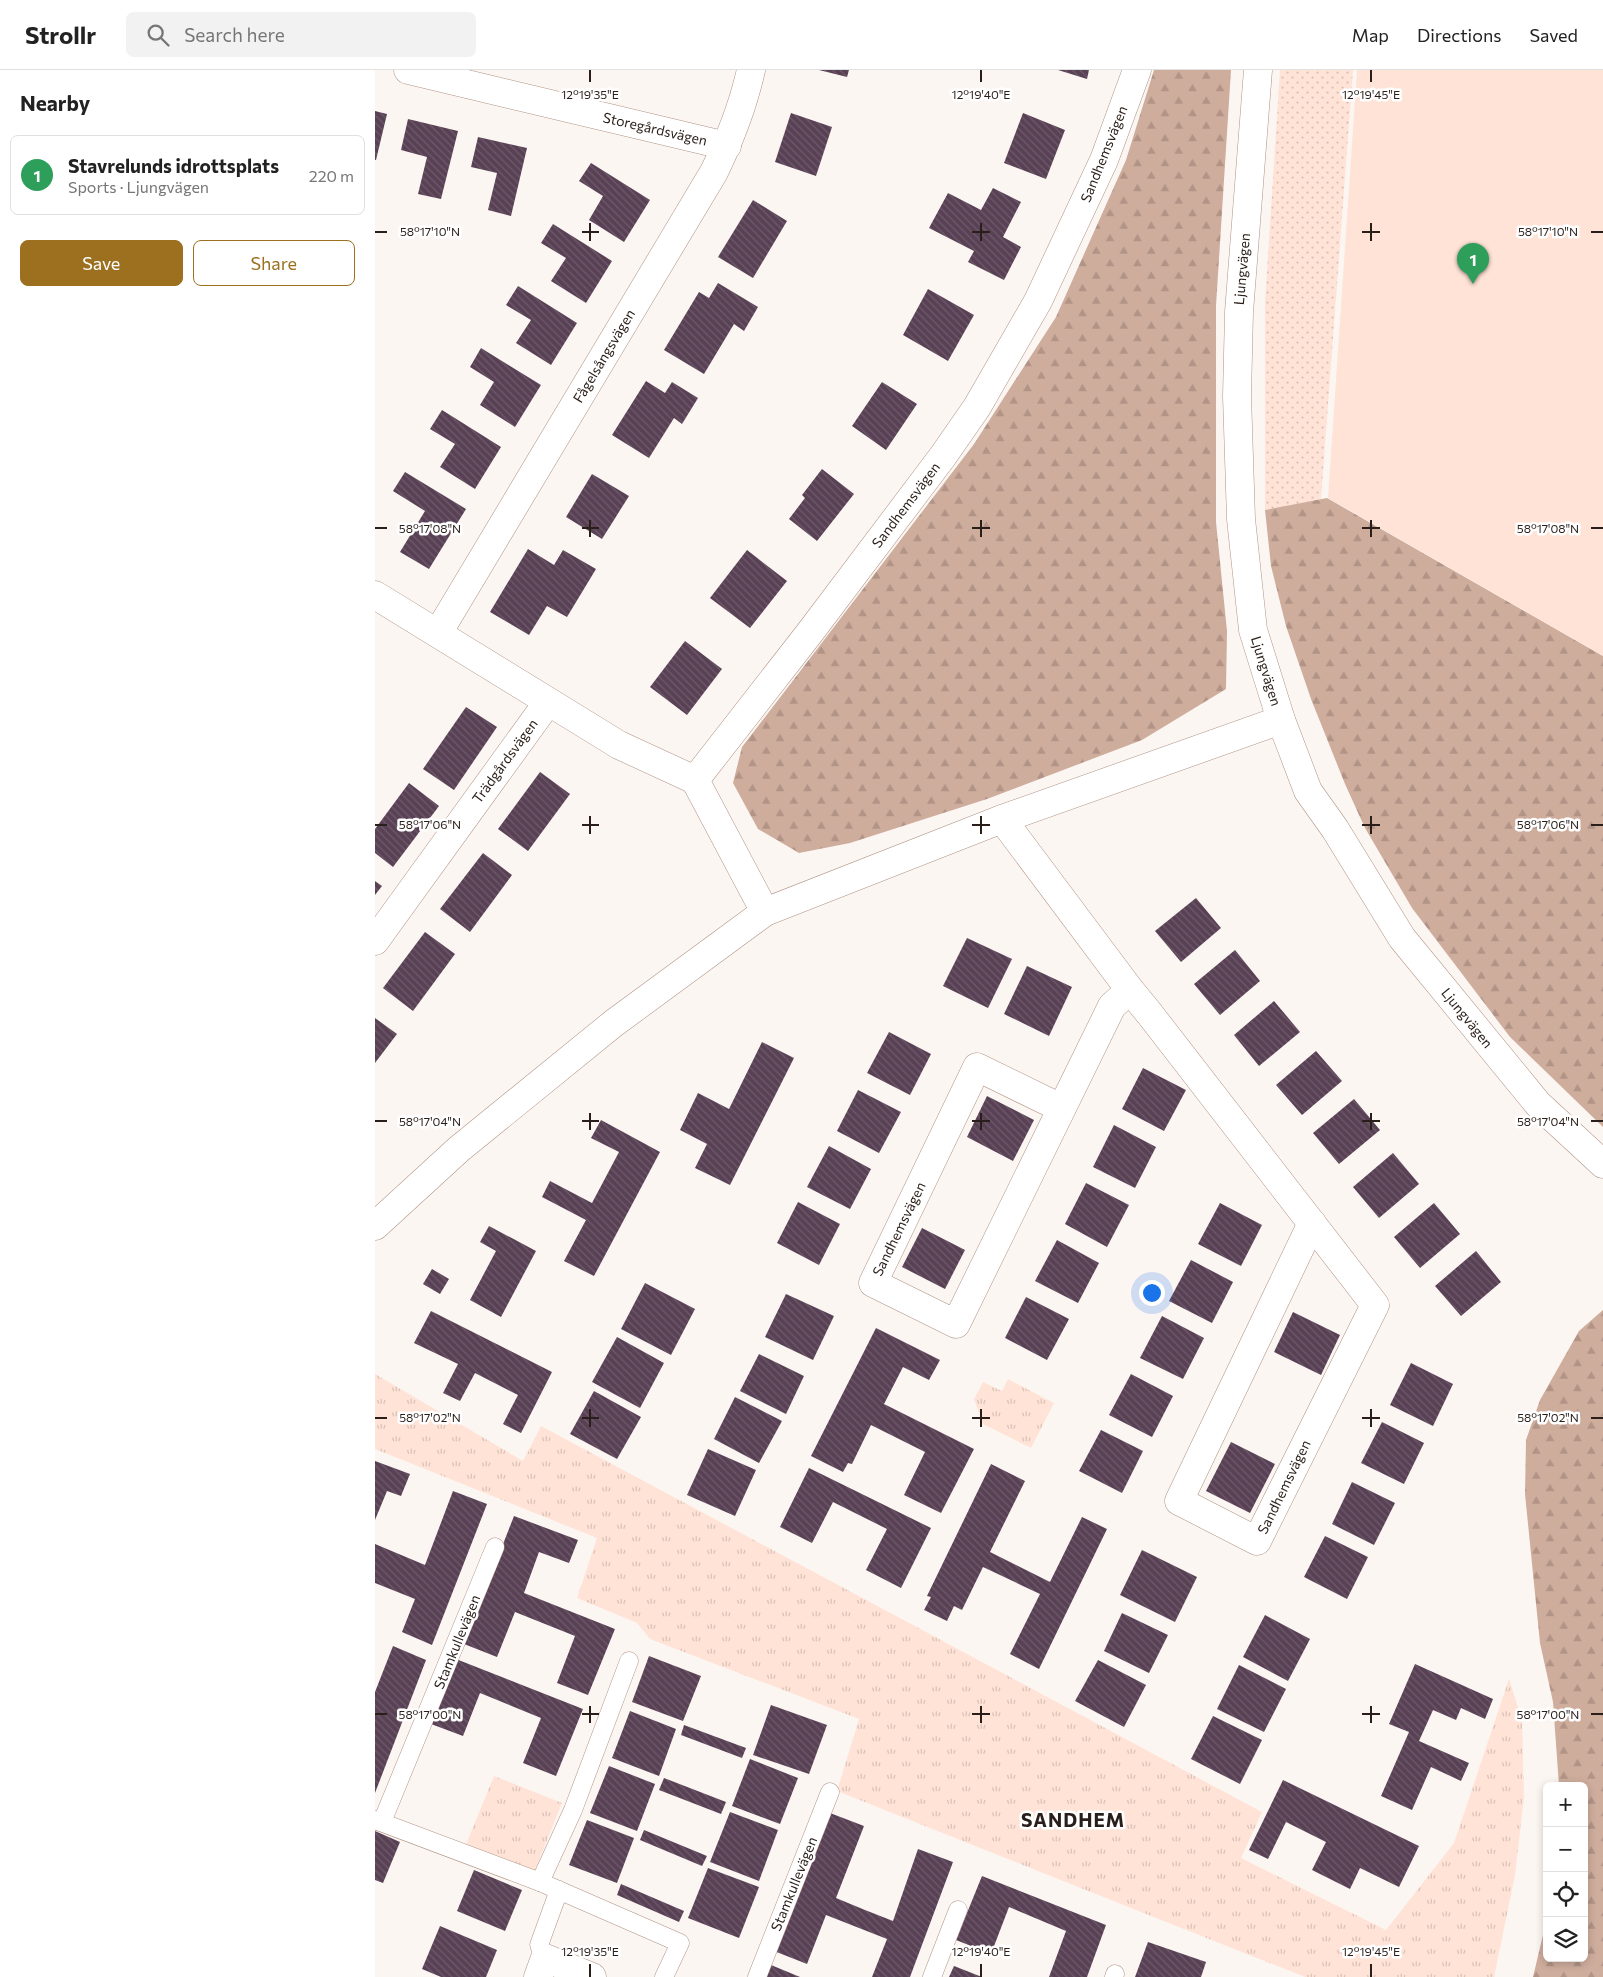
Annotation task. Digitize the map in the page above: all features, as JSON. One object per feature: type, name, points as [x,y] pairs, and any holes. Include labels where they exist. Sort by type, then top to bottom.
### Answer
[{"type":"street","name":"Storegårdsvägen","points":[[408,70],[727,146]]},
{"type":"street","name":"Fågelsångsvägen","points":[[438,633],[714,172],[727,146],[745,96],[751,70]]},
{"type":"street","name":"Sandhemsvägen","points":[[695,780],[811,631],[977,407],[1038,301],[1104,160],[1137,70]]},
{"type":"street","name":"Ljungvägen","points":[[1258,70],[1239,312],[1237,396],[1241,510],[1253,630],[1281,720],[1308,791],[1335,829],[1402,938],[1538,1104],[1603,1164]]},
{"type":"street","points":[[375,596],[619,745],[695,780],[765,912]]},
{"type":"street","name":"Trädgårdsvägen","points":[[375,941],[548,702]]},
{"type":"street","points":[[375,1226],[459,1149],[614,1024],[765,912],[1002,819],[1281,720]]},
{"type":"street","name":"Sandhemsvägen","points":[[1002,819],[1129,990],[1312,1223],[1375,1305],[1257,1541],[1179,1501],[1312,1223]]},
{"type":"street","name":"Sandhemsvägen","points":[[1061,1108],[977,1067],[873,1283],[956,1324],[1112,1006],[1129,990]]},
{"type":"street","points":[[542,1968],[592,1977]]},
{"type":"lane","name":"Stamkullevägen","points":[[378,1821],[419,1736],[495,1547]]},
{"type":"lane","points":[[540,1882],[573,1810],[629,1661]]},
{"type":"lane","name":"Stamkullevägen","points":[[757,1977],[831,1792]]},
{"type":"lane","points":[[378,1821],[540,1882],[679,1943],[664,1977]]},
{"type":"lane","points":[[542,1968],[539,1945],[559,1890]]},
{"type":"lane","points":[[932,1977],[958,1910]]},
{"type":"green space","points":[[1154,70],[1231,70],[1216,306],[1216,522],[1227,631],[1226,689],[1142,740],[987,799],[850,843],[799,853],[758,829],[733,783],[742,747],[974,444],[1056,317],[1126,160]]},
{"type":"green space","points":[[1280,70],[1353,70],[1321,499],[1265,511],[1265,302]]},
{"type":"green space","points":[[1357,70],[1603,70],[1603,656],[1328,498]]},
{"type":"green space","points":[[1327,498],[1603,656],[1603,1127],[1510,1037],[1412,908],[1365,828],[1345,784],[1311,699],[1286,626],[1271,566],[1265,510]]},
{"type":"green space","points":[[1603,1310],[1603,1977],[1533,1977],[1543,1935],[1543,1962],[1588,1962],[1588,1782],[1559,1782],[1553,1702],[1540,1643],[1525,1494],[1526,1440],[1540,1400],[1579,1331]]},
{"type":"green space","points":[[375,1374],[523,1461],[541,1426],[1262,1812],[1241,1858],[1386,1930],[1454,1843],[1509,1679],[1522,1720],[1524,1797],[1515,1875],[1494,1977],[1305,1977],[837,1791],[859,1719],[650,1639],[637,1623],[577,1598],[597,1538],[375,1449]]},
{"type":"green space","points":[[1008,1379],[1054,1403],[1031,1448],[983,1424],[974,1399],[983,1382],[1002,1391]]},
{"type":"green space","points":[[494,1776],[562,1803],[533,1875],[465,1847]]},
{"type":"building","points":[[819,70],[849,70],[847,77]]},
{"type":"building","points":[[1058,70],[1089,70],[1087,79]]},
{"type":"building","points":[[375,111],[387,114],[376,160],[375,160]]},
{"type":"building","points":[[791,113],[832,127],[816,176],[775,162]]},
{"type":"building","points":[[1023,113],[1065,130],[1046,179],[1004,163]]},
{"type":"building","points":[[408,119],[458,131],[441,199],[418,194],[427,157],[401,150]]},
{"type":"building","points":[[478,137],[527,148],[511,216],[488,210],[497,173],[471,167]]},
{"type":"building","points":[[591,163],[650,200],[624,242],[589,220],[603,196],[579,181]]},
{"type":"building","points":[[993,188],[1021,202],[1003,237],[1021,247],[1004,280],[968,262],[974,251],[929,228],[948,193],[981,210]]},
{"type":"building","points":[[753,200],[787,221],[753,278],[718,257]]},
{"type":"building","points":[[553,224],[612,261],[586,303],[551,281],[566,258],[541,243]]},
{"type":"building","points":[[718,283],[758,307],[744,331],[734,324],[704,374],[664,350],[699,292],[709,298]]},
{"type":"building","points":[[518,286],[577,323],[551,365],[516,343],[531,320],[506,305]]},
{"type":"building","points":[[928,289],[974,315],[948,361],[903,335]]},
{"type":"building","points":[[481,348],[541,385],[515,427],[480,405],[494,382],[470,367]]},
{"type":"building","points":[[646,381],[665,393],[672,382],[698,398],[682,424],[674,418],[649,458],[612,435]]},
{"type":"building","points":[[882,382],[917,404],[886,450],[852,426]]},
{"type":"building","points":[[442,410],[501,447],[475,489],[440,467],[455,444],[430,429]]},
{"type":"building","points":[[822,469],[854,494],[817,541],[789,519],[805,498],[802,495]]},
{"type":"building","points":[[405,472],[466,509],[429,569],[400,552],[425,511],[393,491]]},
{"type":"building","points":[[592,474],[629,496],[602,539],[566,517]]},
{"type":"building","points":[[528,549],[554,565],[563,550],[596,569],[567,617],[547,606],[529,635],[490,612]]},
{"type":"building","points":[[747,550],[787,581],[750,628],[710,598]]},
{"type":"building","points":[[685,641],[722,669],[687,715],[650,687]]},
{"type":"building","points":[[466,707],[497,727],[454,790],[423,769]]},
{"type":"building","points":[[540,772],[570,794],[528,851],[498,829]]},
{"type":"building","points":[[409,783],[439,806],[393,867],[375,853],[375,829]]},
{"type":"building","points":[[483,853],[512,875],[470,932],[440,909]]},
{"type":"building","points":[[375,881],[382,886],[375,895]]},
{"type":"building","points":[[1196,898],[1221,928],[1181,962],[1155,931]]},
{"type":"building","points":[[425,932],[455,954],[413,1011],[383,988]]},
{"type":"building","points":[[967,938],[1012,959],[988,1008],[943,986]]},
{"type":"building","points":[[1235,950],[1260,981],[1220,1015],[1194,984]]},
{"type":"building","points":[[1027,966],[1072,987],[1049,1036],[1004,1014]]},
{"type":"building","points":[[1274,1001],[1300,1032],[1259,1066],[1234,1035]]},
{"type":"building","points":[[375,1018],[397,1034],[375,1063]]},
{"type":"building","points":[[889,1032],[931,1054],[910,1095],[867,1073]]},
{"type":"building","points":[[762,1042],[794,1058],[730,1185],[695,1168],[707,1144],[680,1130],[698,1093],[729,1109]]},
{"type":"building","points":[[1316,1051],[1342,1081],[1302,1115],[1276,1085]]},
{"type":"building","points":[[1143,1068],[1186,1090],[1164,1131],[1122,1109]]},
{"type":"building","points":[[858,1090],[901,1112],[879,1153],[837,1131]]},
{"type":"building","points":[[987,1096],[1034,1120],[1013,1161],[967,1137]]},
{"type":"building","points":[[1354,1099],[1380,1130],[1339,1164],[1313,1133]]},
{"type":"building","points":[[601,1120],[660,1152],[594,1276],[564,1261],[586,1220],[542,1197],[550,1181],[592,1203],[619,1152],[591,1138]]},
{"type":"building","points":[[1114,1125],[1156,1147],[1135,1188],[1093,1167]]},
{"type":"building","points":[[829,1146],[871,1169],[850,1209],[807,1187]]},
{"type":"building","points":[[1393,1153],[1419,1184],[1379,1218],[1353,1187]]},
{"type":"building","points":[[1086,1183],[1129,1205],[1107,1247],[1065,1224]]},
{"type":"building","points":[[798,1202],[840,1224],[819,1265],[777,1243]]},
{"type":"building","points":[[1220,1203],[1262,1225],[1241,1266],[1198,1244]]},
{"type":"building","points":[[1434,1203],[1460,1234],[1420,1268],[1394,1237]]},
{"type":"building","points":[[489,1226],[536,1251],[501,1317],[470,1300],[496,1251],[480,1242]]},
{"type":"building","points":[[922,1228],[965,1250],[945,1289],[902,1267]]},
{"type":"building","points":[[1057,1240],[1099,1263],[1078,1303],[1035,1281]]},
{"type":"building","points":[[1476,1251],[1501,1282],[1461,1316],[1435,1286]]},
{"type":"building","points":[[1191,1260],[1233,1282],[1212,1323],[1169,1301]]},
{"type":"building","points":[[432,1269],[449,1279],[440,1294],[423,1284]]},
{"type":"building","points":[[645,1283],[695,1309],[671,1355],[621,1329]]},
{"type":"building","points":[[786,1294],[834,1316],[813,1360],[765,1337]]},
{"type":"building","points":[[1026,1297],[1069,1319],[1047,1360],[1005,1338]]},
{"type":"building","points":[[431,1311],[552,1372],[521,1433],[503,1424],[518,1395],[475,1373],[460,1401],[443,1393],[458,1364],[414,1343]]},
{"type":"building","points":[[1293,1312],[1340,1335],[1321,1375],[1274,1352]]},
{"type":"building","points":[[1162,1316],[1204,1338],[1183,1379],[1140,1358]]},
{"type":"building","points":[[876,1328],[940,1360],[929,1380],[903,1367],[884,1404],[974,1449],[941,1513],[904,1495],[925,1452],[871,1425],[852,1464],[848,1463],[843,1472],[811,1456]]},
{"type":"building","points":[[617,1337],[664,1363],[640,1408],[592,1382]]},
{"type":"building","points":[[759,1354],[804,1376],[786,1414],[740,1391]]},
{"type":"building","points":[[1411,1363],[1453,1384],[1433,1426],[1390,1405]]},
{"type":"building","points":[[1131,1374],[1173,1396],[1152,1437],[1109,1415]]},
{"type":"building","points":[[594,1391],[641,1417],[617,1459],[570,1434]]},
{"type":"building","points":[[735,1397],[782,1421],[759,1463],[714,1439]]},
{"type":"building","points":[[1382,1422],[1424,1443],[1404,1484],[1361,1463]]},
{"type":"building","points":[[1101,1430],[1143,1451],[1122,1493],[1079,1471]]},
{"type":"building","points":[[1231,1442],[1275,1464],[1250,1513],[1206,1491]]},
{"type":"building","points":[[708,1449],[756,1470],[735,1516],[687,1495]]},
{"type":"building","points":[[375,1461],[410,1474],[401,1496],[387,1491],[375,1520]]},
{"type":"building","points":[[991,1464],[1025,1481],[990,1552],[1050,1582],[1082,1517],[1107,1529],[1039,1669],[1010,1654],[1040,1594],[983,1567],[962,1610],[954,1606],[947,1621],[924,1610],[931,1597],[927,1596]]},
{"type":"building","points":[[809,1468],[931,1528],[901,1588],[866,1570],[887,1529],[833,1502],[812,1543],[780,1527]]},
{"type":"building","points":[[1352,1482],[1395,1503],[1374,1545],[1332,1524]]},
{"type":"building","points":[[453,1491],[487,1504],[432,1645],[402,1632],[415,1599],[375,1583],[375,1544],[425,1565]]},
{"type":"building","points":[[514,1516],[578,1540],[569,1563],[539,1552],[524,1593],[615,1629],[588,1695],[557,1683],[575,1636],[515,1612],[497,1657],[464,1644]]},
{"type":"building","points":[[1325,1536],[1368,1557],[1347,1599],[1304,1577]]},
{"type":"building","points":[[1142,1550],[1197,1577],[1175,1622],[1120,1595]]},
{"type":"building","points":[[1122,1613],[1168,1635],[1149,1673],[1104,1651]]},
{"type":"building","points":[[1265,1615],[1310,1639],[1288,1681],[1243,1657]]},
{"type":"building","points":[[393,1646],[426,1660],[375,1793],[375,1692]]},
{"type":"building","points":[[649,1656],[701,1676],[683,1721],[632,1702]]},
{"type":"building","points":[[456,1659],[583,1709],[556,1776],[523,1763],[541,1718],[480,1693],[463,1736],[431,1724]]},
{"type":"building","points":[[1098,1660],[1146,1685],[1124,1727],[1075,1701]]},
{"type":"building","points":[[1415,1664],[1493,1699],[1485,1719],[1461,1708],[1456,1720],[1433,1710],[1419,1741],[1469,1763],[1461,1781],[1431,1767],[1412,1810],[1381,1796],[1409,1732],[1389,1724]]},
{"type":"building","points":[[1239,1665],[1286,1689],[1264,1732],[1217,1709]]},
{"type":"building","points":[[771,1705],[827,1725],[809,1774],[753,1755]]},
{"type":"building","points":[[630,1711],[676,1729],[659,1776],[612,1758]]},
{"type":"building","points":[[1213,1716],[1262,1740],[1240,1784],[1191,1759]]},
{"type":"building","points":[[684,1725],[746,1748],[742,1758],[681,1735]]},
{"type":"building","points":[[750,1759],[798,1778],[780,1824],[732,1806]]},
{"type":"building","points":[[609,1766],[655,1784],[637,1831],[590,1813]]},
{"type":"building","points":[[664,1778],[726,1802],[721,1814],[659,1790]]},
{"type":"building","points":[[1283,1780],[1419,1846],[1399,1887],[1360,1868],[1350,1889],[1312,1870],[1326,1842],[1286,1822],[1268,1859],[1249,1850]]},
{"type":"building","points":[[730,1812],[778,1830],[759,1881],[710,1862]]},
{"type":"building","points":[[830,1813],[864,1826],[836,1898],[865,1910],[893,1921],[918,1849],[953,1862],[910,1977],[872,1977],[887,1939],[826,1915],[807,1964],[774,1951]]},
{"type":"building","points":[[587,1820],[634,1838],[617,1883],[569,1865]]},
{"type":"building","points":[[644,1830],[707,1856],[702,1866],[640,1840]]},
{"type":"building","points":[[375,1831],[400,1842],[383,1883],[375,1880]]},
{"type":"building","points":[[708,1868],[759,1887],[739,1938],[688,1918]]},
{"type":"building","points":[[474,1870],[522,1890],[505,1931],[457,1911]]},
{"type":"building","points":[[982,1876],[1106,1925],[1087,1977],[1049,1977],[1066,1931],[1009,1907],[991,1954],[956,1940]]},
{"type":"building","points":[[621,1884],[684,1911],[679,1922],[617,1895]]},
{"type":"building","points":[[440,1926],[497,1950],[486,1977],[441,1977],[422,1969]]},
{"type":"building","points":[[1148,1942],[1206,1962],[1201,1977],[1135,1977]]},
{"type":"building","points":[[771,1965],[800,1977],[766,1977]]},
{"type":"building","points":[[954,1966],[982,1977],[949,1977]]},
{"type":"place","name":"Stavrelunds idrottsplats","points":[[1473,284]]},
{"type":"district","name":"SANDHEM","points":[[1073,1820]]}]
